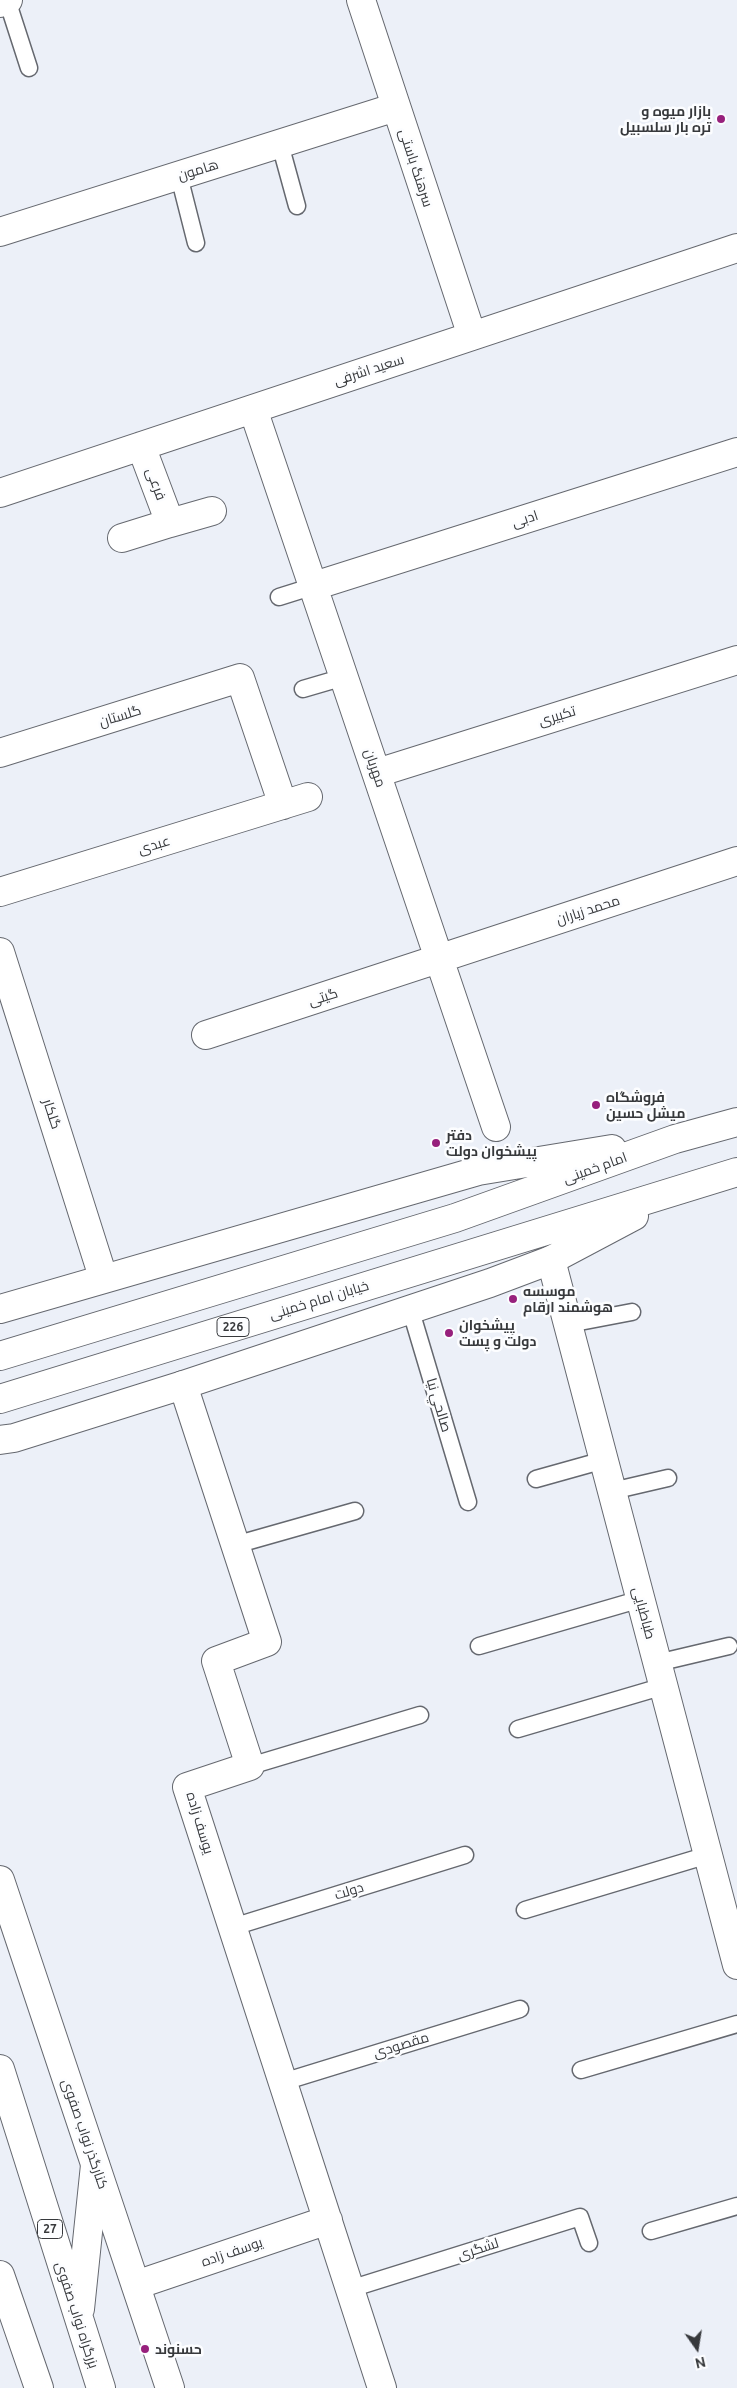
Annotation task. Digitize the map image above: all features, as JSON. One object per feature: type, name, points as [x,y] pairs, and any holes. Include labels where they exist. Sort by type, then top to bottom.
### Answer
[{"type":"main road","points":[[0,2],[7,0]]},
{"type":"main road","name":"سرهنگ باستی","points":[[361,0],[472,336]]},
{"type":"main road","name":"هامون","points":[[0,232],[396,107]]},
{"type":"main road","name":"سعید اشرفی","points":[[0,493],[737,248]]},
{"type":"main road","name":"مهربان","points":[[254,409],[496,1127]]},
{"type":"main road","name":"فرعی","points":[[141,446],[170,523]]},
{"type":"main road","name":"ادبی","points":[[314,586],[737,452]]},
{"type":"main road","points":[[122,538],[212,511]]},
{"type":"main road","name":"تکبیری","points":[[376,773],[737,660]]},
{"type":"main road","name":"گلستان","points":[[0,754],[240,678],[295,801]]},
{"type":"main road","name":"عبدی","points":[[0,892],[295,801]]},
{"type":"main road","name":"محمد زیاران","points":[[439,958],[737,861]]},
{"type":"main road","name":"گلکار","points":[[0,952],[103,1277]]},
{"type":"main road","name":"گیتی","points":[[206,1035],[439,958]]},
{"type":"main road","name":"امام خمینی","points":[[0,1356],[455,1218],[675,1140],[737,1122]]},
{"type":"main road","points":[[0,1309],[103,1277],[478,1171],[675,1140]]},
{"type":"main road","name":"226","points":[[690,1186],[737,1172]]},
{"type":"main road","points":[[4,1444],[490,1283],[551,1260],[690,1186]]},
{"type":"main road","name":"خیابان امام خمینی","points":[[0,1399],[690,1186]]},
{"type":"main road","name":"طباطبایی","points":[[551,1260],[737,1965]]},
{"type":"main road","points":[[184,1385],[267,1642],[216,1661],[250,1766]]},
{"type":"main road","name":"یوسف زاده","points":[[250,1766],[187,1787],[382,2388]]},
{"type":"main road","name":"کنارگذر نواب صفوی","points":[[0,1880],[170,2388]]},
{"type":"main road","name":"بزرگراه نواب صفوی","points":[[0,2069],[78,2321],[101,2388]]},
{"type":"main road","points":[[78,2321],[95,2164]]},
{"type":"main road","name":"یوسف زاده","points":[[136,2285],[328,2220]]},
{"type":"main road","points":[[0,2275],[39,2388]]},
{"type":"lane","points":[[7,0],[29,68]]},
{"type":"lane","points":[[280,144],[297,206]]},
{"type":"lane","points":[[179,176],[196,243]]},
{"type":"lane","points":[[279,596],[314,586]]},
{"type":"lane","points":[[303,689],[344,677]]},
{"type":"lane","name":"صالحي نیا","points":[[410,1308],[468,1502]]},
{"type":"lane","points":[[569,1324],[632,1312]]},
{"type":"lane","points":[[536,1479],[604,1460]]},
{"type":"lane","points":[[612,1491],[668,1478]]},
{"type":"lane","points":[[235,1545],[355,1511]]},
{"type":"lane","points":[[479,1646],[641,1598]]},
{"type":"lane","points":[[518,1729],[729,1646]]},
{"type":"lane","points":[[250,1766],[420,1715]]},
{"type":"lane","name":"دولت","points":[[233,1927],[465,1855]]},
{"type":"lane","points":[[526,1910],[708,1855]]},
{"type":"lane","name":"مقصودی","points":[[283,2082],[520,2009]]},
{"type":"lane","points":[[581,2070],[737,2024]]},
{"type":"lane","points":[[651,2231],[737,2206]]},
{"type":"lane","name":"لشگری","points":[[350,2289],[580,2217],[588,2243]]},
{"type":"place","name":"بازار میوه و تره بار سلسبیل","points":[[721,119]]},
{"type":"place","name":"فروشگاه میشل حسین","points":[[596,1105]]},
{"type":"place","name":"دفتر پیشخوان دولت","points":[[436,1143]]},
{"type":"place","name":"موسسه هوشمند ارقام","points":[[513,1299]]},
{"type":"place","name":"پیشخوان دولت و پست","points":[[449,1333]]},
{"type":"place","name":"حسنوند","points":[[145,2349]]}]
